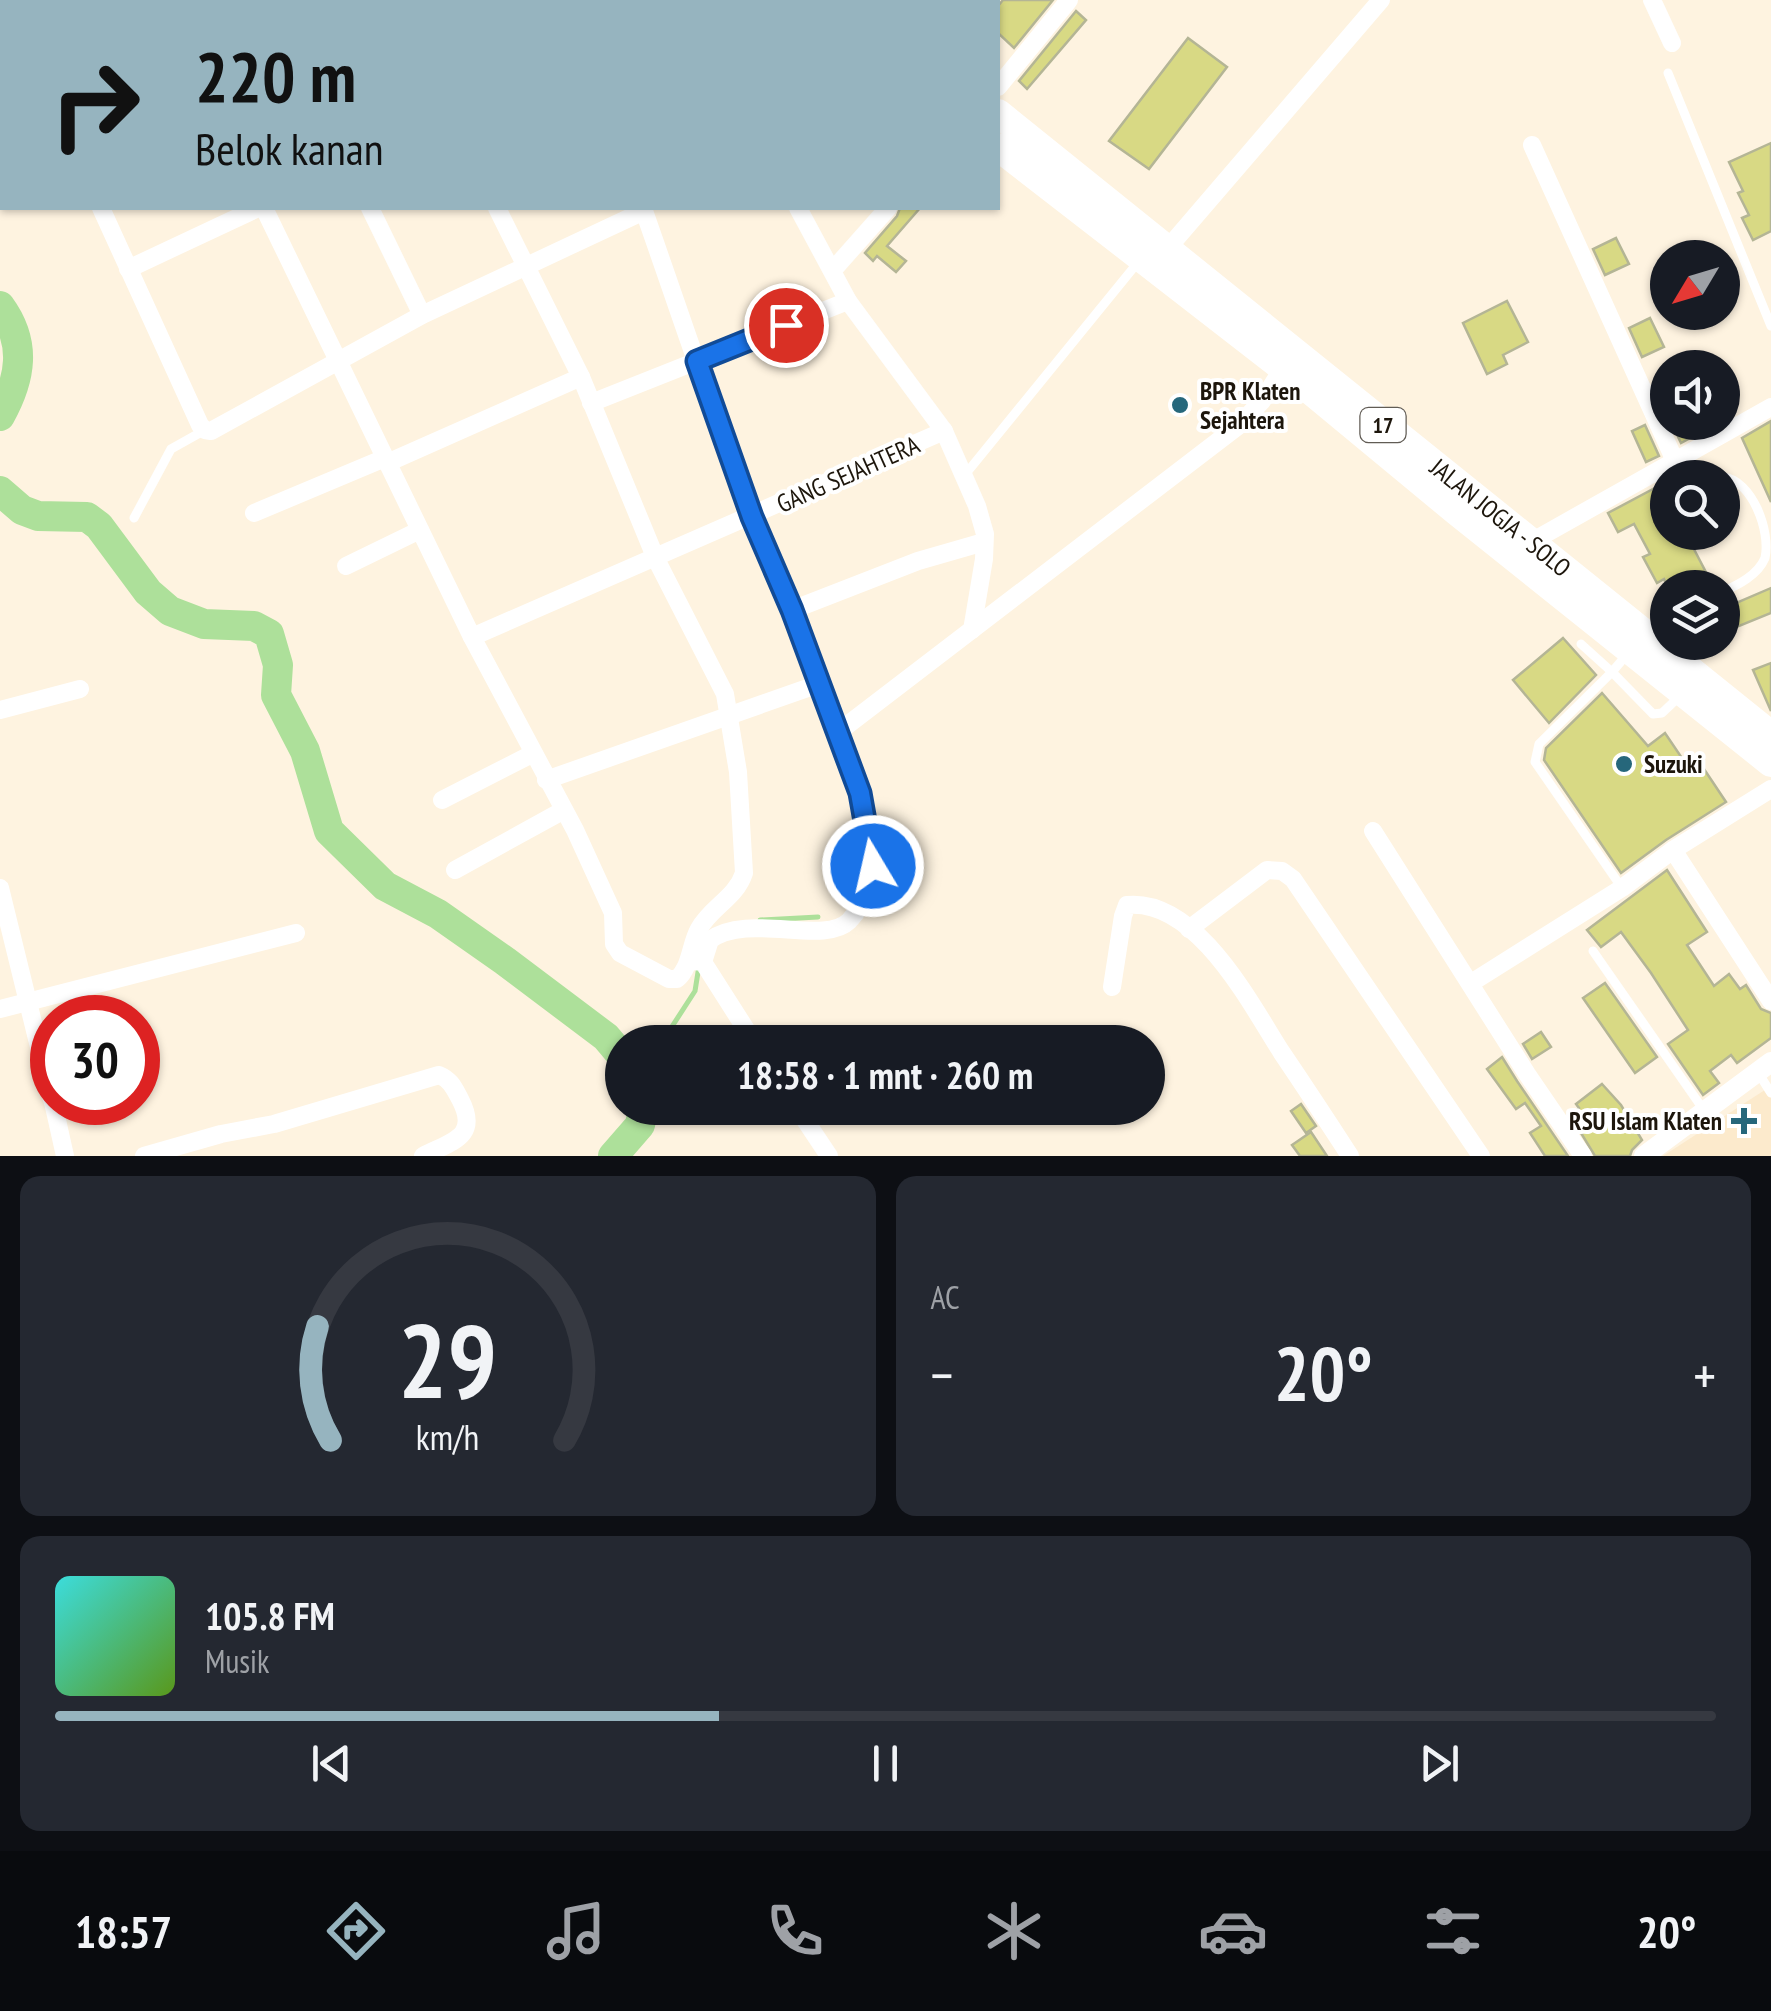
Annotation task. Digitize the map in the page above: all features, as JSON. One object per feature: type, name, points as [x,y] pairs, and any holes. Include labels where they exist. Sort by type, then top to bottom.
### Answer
[{"type":"highway","name":"JALAN JOGJA - SOLO","points":[[1000,116],[1531,542],[1649,645],[1683,692],[1771,763]]},
{"type":"highway","name":"JALAN JOGJA - SOLO","points":[[1000,148],[1283,368],[1456,512],[1771,735]]},
{"type":"street","points":[[1000,85],[1069,0]]},
{"type":"street","points":[[1168,248],[1381,0]]},
{"type":"street","points":[[1652,0],[1672,43]]},
{"type":"street","points":[[1532,146],[1674,460]]},
{"type":"street","points":[[101,210],[205,430],[212,431],[422,315],[642,210]]},
{"type":"street","points":[[128,269],[257,210]]},
{"type":"street","points":[[262,210],[472,637],[564,810],[613,913],[614,944],[620,953],[669,979],[681,976],[697,961],[710,940],[724,932],[774,928],[838,930],[852,918],[873,866],[860,793],[792,610],[752,517],[644,210]]},
{"type":"street","points":[[371,210],[422,315]]},
{"type":"street","points":[[498,210],[581,377],[656,559],[725,694],[738,772],[744,873],[739,887],[700,926],[697,961],[742,1025]]},
{"type":"street","points":[[799,210],[848,300],[944,430],[978,506],[984,542],[972,630]]},
{"type":"street","points":[[834,270],[886,210]]},
{"type":"street","points":[[591,402],[848,300]]},
{"type":"street","points":[[837,733],[1238,426],[1262,401],[1283,368]]},
{"type":"street","points":[[254,513],[581,377]]},
{"type":"street","points":[[1676,460],[1771,407]]},
{"type":"street","name":"GANG SEJAHTERA","points":[[472,637],[944,430]]},
{"type":"street","points":[[1531,542],[1650,475]]},
{"type":"street","points":[[346,566],[420,530]]},
{"type":"street","points":[[792,610],[918,561],[984,542]]},
{"type":"street","points":[[546,780],[819,684]]},
{"type":"street","points":[[0,710],[80,688]]},
{"type":"street","points":[[442,800],[532,754]]},
{"type":"street","points":[[1471,983],[1771,789]]},
{"type":"street","points":[[455,870],[564,810]]},
{"type":"street","points":[[1373,830],[1527,1074],[1584,1156]]},
{"type":"street","points":[[1673,850],[1771,1001]]},
{"type":"street","points":[[1189,928],[1267,870],[1282,871],[1293,878],[1481,1156]]},
{"type":"street","points":[[0,888],[30,1000],[0,1009]]},
{"type":"street","points":[[1112,988],[1128,906],[1139,904],[1157,910],[1189,928],[1233,972],[1350,1156]]},
{"type":"street","points":[[50,995],[296,932]]},
{"type":"street","points":[[1646,1156],[1767,1066]]},
{"type":"street","points":[[144,1156],[220,1134],[274,1124],[438,1075],[452,1083],[469,1120],[461,1136],[423,1156]]},
{"type":"street","points":[[59,1125],[66,1156]]},
{"type":"street","points":[[808,1125],[829,1156]]},
{"type":"lane","points":[[1668,73],[1771,326]]},
{"type":"lane","points":[[964,476],[1140,259]]},
{"type":"lane","points":[[134,518],[172,449],[205,430]]},
{"type":"lane","points":[[1740,483],[1755,502],[1766,531],[1767,555],[1740,583]]},
{"type":"lane","points":[[1581,644],[1656,715],[1683,692]]},
{"type":"lane","points":[[1622,888],[1538,769],[1534,756],[1539,744],[1612,672],[1649,645]]},
{"type":"lane","points":[[1593,951],[1704,1111]]},
{"type":"lane","points":[[1767,1066],[1771,1093]]},
{"type":"shaded area","name":"RSU Islam Klaten","points":[[1771,1086],[1771,1156],[1663,1156]]},
{"type":"building","points":[[1003,0],[1053,0],[1014,48],[1000,35]]},
{"type":"building","points":[[1076,11],[1086,20],[1027,89],[1019,81]]},
{"type":"building","points":[[1188,38],[1227,67],[1149,169],[1109,141]]},
{"type":"building","points":[[1771,143],[1771,231],[1753,240],[1742,218],[1749,215],[1738,193],[1743,191],[1729,162]]},
{"type":"building","points":[[899,210],[918,210],[887,246],[906,261],[896,272],[877,256],[873,261],[865,253]]},
{"type":"building","points":[[1616,238],[1629,264],[1605,275],[1593,249]]},
{"type":"building","points":[[1507,301],[1528,342],[1503,355],[1507,364],[1487,374],[1463,323]]},
{"type":"building","points":[[1650,318],[1650,330],[1656,330],[1664,347],[1650,350],[1642,357],[1629,328]]},
{"type":"building","points":[[1771,421],[1771,502],[1742,438]]},
{"type":"building","points":[[1645,425],[1659,456],[1646,462],[1632,431]]},
{"type":"building","points":[[1650,491],[1650,550],[1694,550],[1705,570],[1650,570],[1643,557],[1650,554],[1634,524],[1618,532],[1608,513]]},
{"type":"building","points":[[1771,588],[1771,613],[1740,626],[1740,601]]},
{"type":"building","points":[[1563,638],[1596,675],[1549,723],[1513,680]]},
{"type":"building","points":[[1771,663],[1771,711],[1753,670]]},
{"type":"building","points":[[1602,693],[1648,746],[1665,733],[1690,770],[1700,763],[1726,802],[1621,873],[1544,760],[1546,748]]},
{"type":"building","points":[[1667,870],[1707,932],[1687,945],[1714,986],[1729,974],[1740,989],[1746,985],[1761,1009],[1771,1013],[1771,1038],[1737,1063],[1731,1055],[1710,1071],[1719,1083],[1703,1095],[1668,1044],[1688,1030],[1651,973],[1621,932],[1601,947],[1587,930]]},
{"type":"building","points":[[1605,983],[1657,1057],[1635,1073],[1583,998]]},
{"type":"building","points":[[1541,1032],[1551,1047],[1532,1059],[1523,1044]]},
{"type":"building","points":[[1502,1057],[1568,1156],[1545,1156],[1530,1133],[1541,1126],[1525,1103],[1516,1109],[1487,1069]]},
{"type":"building","points":[[1602,1084],[1621,1105],[1642,1140],[1630,1156],[1595,1156],[1570,1115],[1579,1108],[1576,1104]]},
{"type":"building","points":[[1301,1104],[1316,1126],[1306,1133],[1291,1111]]},
{"type":"building","points":[[1311,1132],[1327,1156],[1300,1156],[1292,1145]]},
{"type":"waterway","points":[[0,306],[14,333],[18,361],[13,388],[0,416]]},
{"type":"waterway","points":[[0,491],[22,510],[38,516],[87,517],[99,526],[148,592],[170,611],[204,624],[254,626],[269,634],[278,665],[276,695],[305,751],[329,831],[385,886],[438,914],[605,1036]]},
{"type":"waterway","points":[[760,920],[818,917]]},
{"type":"waterway","points":[[673,1025],[695,991],[699,966]]},
{"type":"waterway","points":[[613,1156],[640,1125]]},
{"type":"place","name":"BPR Klaten Sejahtera","points":[[1180,405]]},
{"type":"place","name":"Suzuki","points":[[1624,764]]},
{"type":"place","name":"RSU Islam Klaten","points":[[1744,1121]]},
{"type":"route","points":[[786,325],[697,361],[752,517],[792,610],[860,793],[873,866]]}]
